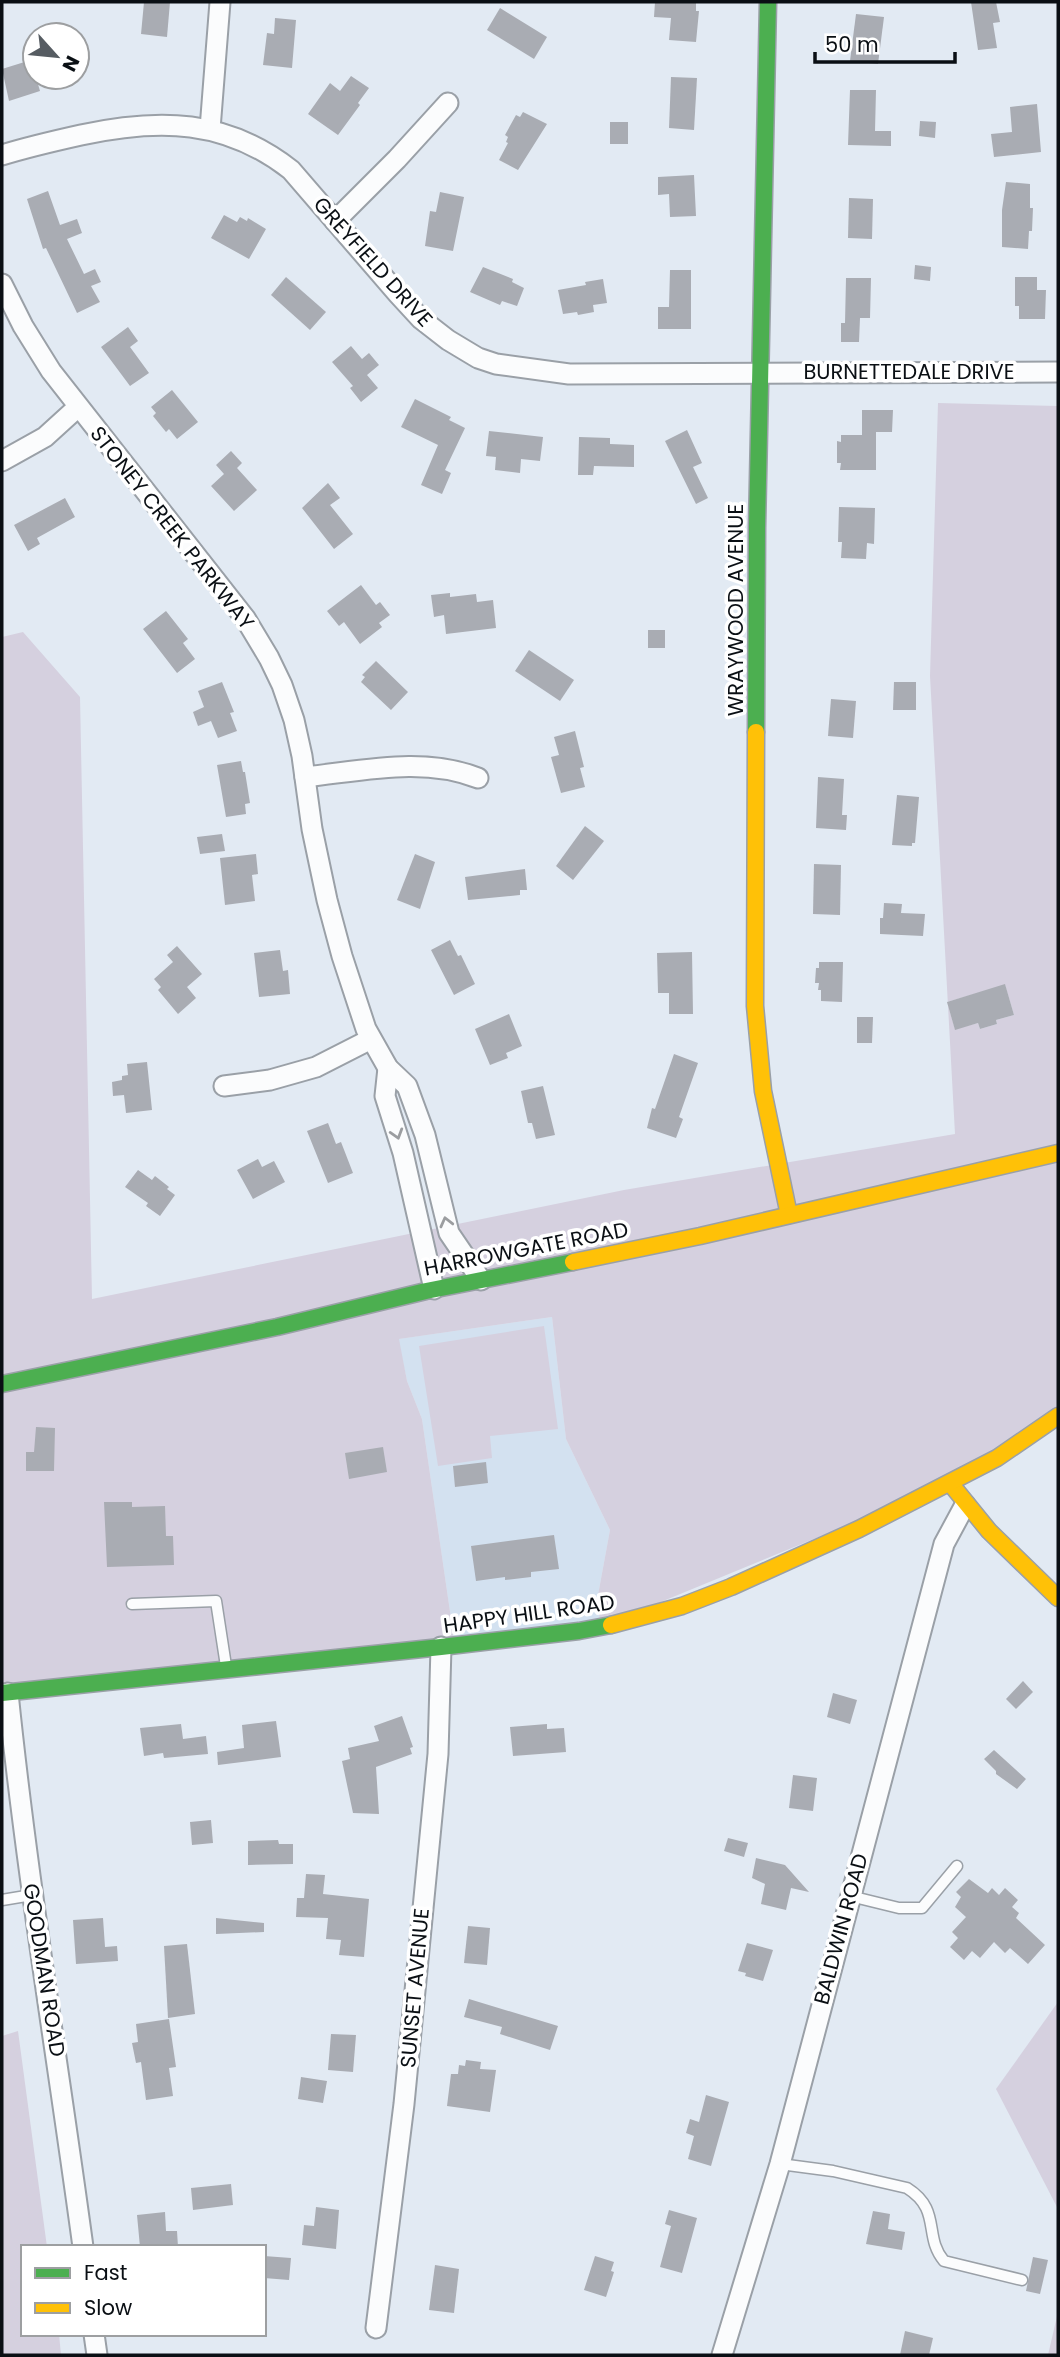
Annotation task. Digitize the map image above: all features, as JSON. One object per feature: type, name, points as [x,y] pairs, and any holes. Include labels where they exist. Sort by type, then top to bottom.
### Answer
[{"type":"street","points":[[210,129],[220,2]]},
{"type":"street","name":"WRAYWOOD AVENUE","points":[[768,2],[757,528],[755,1006],[763,1091],[789,1215]]},
{"type":"street","points":[[335,221],[448,103]]},
{"type":"street","name":"GREYFIELD DRIVE","points":[[2,155],[28,146],[111,129],[146,125],[186,125],[210,129],[244,140],[291,170],[422,319],[448,340],[478,358],[527,370],[569,374],[760,372]]},
{"type":"street","name":"STONEY CREEK PARKWAY","points":[[2,284],[23,326],[51,371],[245,618],[282,685],[294,720],[312,829],[342,956],[371,1039],[388,1068],[407,1086],[425,1135],[449,1233],[481,1280]]},
{"type":"street","name":"BURNETTEDALE DRIVE","points":[[760,372],[1058,372]]},
{"type":"street","points":[[2,461],[45,437],[78,407]]},
{"type":"street","points":[[305,777],[409,766],[457,770],[478,778]]},
{"type":"street","points":[[224,1086],[270,1080],[316,1067],[371,1039]]},
{"type":"street","points":[[388,1068],[385,1096],[403,1153],[434,1289]]},
{"type":"street","name":"HARROWGATE ROAD","points":[[2,1384],[277,1327],[434,1289],[700,1236],[1058,1153]]},
{"type":"street","name":"HAPPY HILL ROAD","points":[[5,1693],[441,1647],[579,1631],[621,1623],[681,1606],[731,1587],[859,1529],[997,1458],[1058,1416]]},
{"type":"street","points":[[950,1483],[989,1531],[1058,1598]]},
{"type":"street","name":"BALDWIN ROAD","points":[[722,2355],[779,2164],[944,1544],[965,1504]]},
{"type":"street","name":"SUNSET AVENUE","points":[[376,2328],[404,2104],[438,1754],[441,1647]]},
{"type":"street","name":"GOODMAN ROAD","points":[[5,1693],[83,2245]]},
{"type":"street","points":[[94,2336],[97,2355]]},
{"type":"lane","points":[[132,1604],[216,1601],[227,1670]]},
{"type":"lane","points":[[850,1896],[899,1908],[922,1908],[957,1866]]},
{"type":"lane","points":[[2,1900],[32,1895]]},
{"type":"lane","points":[[779,2164],[833,2171],[907,2188],[927,2206],[938,2254],[944,2261],[1021,2280]]},
{"type":"shaded area","points":[[938,403],[1058,406],[1058,1416],[950,1483],[600,1627],[598,1595],[610,1530],[566,1439],[552,1317],[399,1339],[407,1381],[422,1419],[455,1646],[2,1695],[2,637],[23,632],[80,697],[92,1299],[624,1190],[955,1134],[948,1005],[955,1029],[978,1023],[980,1029],[997,1024],[996,1020],[1014,1015],[1005,985],[948,1002],[930,676]]},
{"type":"shaded area","points":[[552,1317],[566,1439],[610,1530],[598,1595],[600,1627],[455,1646],[422,1419],[407,1381],[398,1339]]},
{"type":"shaded area","points":[[544,1326],[558,1429],[490,1436],[492,1458],[438,1466],[419,1346]]},
{"type":"shaded area","points":[[1058,2002],[1058,2209],[996,2089]]},
{"type":"shaded area","points":[[18,2031],[47,2245],[21,2245],[21,2336],[59,2336],[61,2355],[2,2355],[2,2036]]},
{"type":"shaded area","points":[[1058,2312],[1058,2355],[1048,2355]]},
{"type":"building","points":[[144,2],[170,2],[167,37],[141,34]]},
{"type":"building","points":[[655,2],[696,2],[696,11],[699,11],[696,42],[669,40],[671,18],[654,17]]},
{"type":"building","points":[[971,2],[996,2],[1000,22],[993,23],[997,48],[978,50]]},
{"type":"building","points":[[500,8],[547,37],[534,59],[487,30]]},
{"type":"building","points":[[856,14],[884,17],[878,64],[850,61]]},
{"type":"building","points":[[275,18],[296,20],[292,68],[263,65],[267,33],[274,34]]},
{"type":"building","points":[[21,63],[21,91],[40,91],[9,101],[2,69]]},
{"type":"building","points":[[351,76],[369,88],[338,135],[308,114],[330,83],[340,91]]},
{"type":"building","points":[[671,77],[697,78],[694,130],[669,128]]},
{"type":"building","points":[[850,90],[876,90],[875,131],[891,131],[891,146],[848,145]]},
{"type":"building","points":[[1037,104],[1041,152],[994,157],[991,134],[1012,132],[1010,107]]},
{"type":"building","points":[[523,112],[547,124],[518,170],[499,160],[508,143],[508,137],[505,135],[516,115],[520,117]]},
{"type":"building","points":[[920,121],[936,122],[935,138],[919,136]]},
{"type":"building","points":[[610,122],[628,122],[628,144],[610,144]]},
{"type":"building","points":[[694,175],[696,216],[670,217],[669,194],[658,195],[658,177]]},
{"type":"building","points":[[1006,182],[1030,184],[1030,208],[1033,208],[1028,249],[1002,247],[1002,210]]},
{"type":"building","points":[[48,191],[60,225],[77,219],[82,233],[67,239],[84,274],[95,269],[101,282],[91,286],[100,302],[77,313],[46,248],[43,249],[27,199]]},
{"type":"building","points":[[440,192],[464,197],[453,251],[425,246],[430,211],[436,212]]},
{"type":"building","points":[[849,198],[873,199],[872,239],[848,238]]},
{"type":"building","points":[[224,215],[237,222],[240,217],[247,221],[248,218],[266,229],[249,259],[211,238]]},
{"type":"building","points":[[915,265],[931,267],[930,281],[914,279]]},
{"type":"building","points":[[483,267],[513,279],[512,282],[524,288],[517,306],[502,301],[500,305],[470,292]]},
{"type":"building","points":[[670,270],[691,270],[691,329],[658,329],[658,307],[669,307]]},
{"type":"building","points":[[286,277],[326,312],[310,330],[271,295]]},
{"type":"building","points":[[1015,277],[1037,277],[1037,290],[1046,290],[1045,319],[1019,319],[1019,306],[1015,306]]},
{"type":"building","points":[[846,278],[871,278],[870,318],[860,318],[859,342],[841,342],[841,323],[845,323]]},
{"type":"building","points":[[603,279],[607,303],[593,305],[594,312],[563,314],[558,290]]},
{"type":"building","points":[[128,327],[138,341],[130,347],[149,373],[130,386],[101,347]]},
{"type":"building","points":[[351,346],[362,359],[369,353],[379,365],[367,375],[378,388],[361,402],[350,388],[353,386],[332,362]]},
{"type":"building","points":[[172,390],[198,422],[177,439],[169,429],[166,432],[153,416],[156,413],[151,407]]},
{"type":"building","points":[[415,399],[451,417],[449,420],[465,428],[445,470],[451,473],[442,494],[421,485],[438,445],[401,427]]},
{"type":"building","points":[[862,410],[893,410],[892,432],[876,432],[876,470],[840,470],[841,463],[837,463],[837,441],[841,442],[841,435],[862,435]]},
{"type":"building","points":[[687,430],[702,463],[693,467],[708,498],[696,504],[665,441]]},
{"type":"building","points":[[489,431],[543,437],[540,461],[521,459],[520,473],[495,470],[496,457],[486,456]]},
{"type":"building","points":[[579,437],[610,438],[610,444],[634,445],[634,467],[594,466],[593,475],[578,475]]},
{"type":"building","points":[[231,451],[242,463],[237,468],[257,490],[234,511],[211,486],[224,474],[216,465]]},
{"type":"building","points":[[328,483],[340,498],[330,505],[353,534],[334,549],[302,508]]},
{"type":"building","points":[[65,498],[75,517],[37,538],[40,544],[28,551],[14,525]]},
{"type":"building","points":[[839,507],[875,508],[874,544],[867,543],[866,559],[841,558],[842,542],[838,542]]},
{"type":"building","points":[[361,585],[376,605],[380,602],[390,615],[379,623],[382,627],[360,644],[344,622],[339,626],[327,611]]},
{"type":"building","points":[[450,593],[450,597],[476,594],[477,602],[493,600],[496,628],[446,634],[444,615],[434,617],[431,595]]},
{"type":"building","points":[[166,611],[188,639],[183,643],[195,659],[177,673],[143,629]]},
{"type":"building","points":[[648,630],[665,630],[665,648],[648,648]]},
{"type":"building","points":[[529,650],[574,680],[560,701],[515,671]]},
{"type":"building","points":[[376,661],[408,692],[391,710],[361,682],[365,677],[362,675]]},
{"type":"building","points":[[222,682],[234,712],[230,713],[237,731],[218,738],[211,721],[198,726],[193,712],[204,707],[198,691]]},
{"type":"building","points":[[894,682],[916,682],[916,710],[893,710]]},
{"type":"building","points":[[831,699],[856,701],[853,738],[828,736]]},
{"type":"building","points":[[575,731],[584,767],[580,768],[585,787],[561,793],[551,757],[559,755],[554,737]]},
{"type":"building","points":[[241,761],[250,803],[245,804],[246,814],[226,817],[217,765]]},
{"type":"building","points":[[818,777],[844,779],[842,815],[847,815],[846,830],[816,828]]},
{"type":"building","points":[[897,795],[919,797],[915,843],[912,843],[912,846],[892,845]]},
{"type":"building","points":[[585,826],[604,841],[573,880],[556,866]]},
{"type":"building","points":[[222,834],[225,851],[200,854],[197,837]]},
{"type":"building","points":[[256,854],[258,874],[252,875],[255,901],[225,905],[220,858]]},
{"type":"building","points":[[415,854],[435,862],[420,909],[397,900]]},
{"type":"building","points":[[814,864],[841,865],[840,915],[813,914]]},
{"type":"building","points":[[525,869],[527,890],[520,890],[520,895],[468,900],[465,877]]},
{"type":"building","points":[[884,903],[902,904],[901,913],[925,914],[923,936],[880,934]]},
{"type":"building","points":[[450,940],[458,956],[461,955],[475,984],[454,995],[431,950]]},
{"type":"building","points":[[177,946],[202,974],[187,987],[196,998],[178,1014],[158,990],[161,987],[154,979],[173,962],[167,955]]},
{"type":"building","points":[[280,950],[283,971],[288,970],[290,994],[259,997],[254,953]]},
{"type":"building","points":[[692,952],[693,1014],[669,1014],[669,993],[658,993],[657,953]]},
{"type":"building","points":[[819,962],[843,962],[842,1002],[821,1001],[819,983],[815,983]]},
{"type":"building","points":[[1005,984],[1014,1015],[996,1020],[997,1024],[980,1029],[978,1023],[955,1030],[947,1002]]},
{"type":"building","points":[[509,1014],[522,1046],[506,1053],[508,1058],[490,1065],[475,1029]]},
{"type":"building","points":[[857,1017],[873,1017],[872,1043],[857,1043]]},
{"type":"building","points":[[674,1054],[698,1063],[679,1117],[683,1119],[676,1138],[647,1128],[652,1108],[655,1109]]},
{"type":"building","points":[[147,1062],[152,1110],[126,1113],[124,1095],[113,1096],[112,1082],[122,1080],[122,1076],[128,1075],[127,1064]]},
{"type":"building","points":[[543,1086],[555,1135],[536,1139],[532,1123],[528,1123],[521,1091]]},
{"type":"building","points":[[328,1123],[336,1144],[341,1142],[353,1173],[328,1183],[307,1131]]},
{"type":"building","points":[[258,1159],[262,1167],[274,1161],[285,1182],[253,1199],[237,1170]]},
{"type":"building","points":[[138,1170],[152,1180],[155,1176],[175,1195],[160,1216],[146,1206],[148,1203],[125,1187]]},
{"type":"building","points":[[36,1427],[55,1428],[54,1471],[26,1471],[26,1452],[34,1452]]},
{"type":"building","points":[[383,1447],[387,1472],[349,1479],[345,1453]]},
{"type":"building","points":[[486,1462],[488,1483],[455,1487],[453,1466]]},
{"type":"building","points":[[104,1502],[132,1502],[132,1507],[165,1506],[166,1536],[173,1536],[174,1565],[107,1567]]},
{"type":"building","points":[[554,1535],[559,1569],[531,1572],[531,1577],[476,1581],[471,1546]]},
{"type":"building","points":[[1023,1681],[1033,1692],[1016,1709],[1006,1699]]},
{"type":"building","points":[[833,1693],[857,1700],[850,1724],[827,1717]]},
{"type":"building","points":[[402,1716],[413,1747],[410,1748],[412,1754],[376,1767],[379,1814],[353,1813],[342,1761],[350,1759],[348,1748],[379,1741],[374,1726]]},
{"type":"building","points":[[276,1721],[281,1757],[218,1765],[217,1752],[244,1748],[242,1725]]},
{"type":"building","points":[[181,1724],[183,1739],[206,1736],[208,1754],[164,1758],[163,1753],[144,1756],[140,1728]]},
{"type":"building","points":[[547,1724],[547,1729],[564,1728],[566,1752],[513,1756],[510,1727]]},
{"type":"building","points":[[994,1750],[1026,1779],[1017,1789],[996,1774],[984,1759]]},
{"type":"building","points":[[793,1775],[817,1778],[813,1811],[789,1808]]},
{"type":"building","points":[[211,1820],[213,1843],[192,1845],[190,1822]]},
{"type":"building","points":[[728,1838],[748,1843],[744,1857],[724,1851]]},
{"type":"building","points":[[278,1840],[279,1844],[293,1844],[293,1864],[248,1865],[248,1841]]},
{"type":"building","points":[[756,1858],[785,1865],[809,1892],[791,1888],[786,1910],[761,1904],[765,1884],[752,1878]]},
{"type":"building","points":[[306,1874],[325,1875],[323,1894],[369,1899],[364,1957],[339,1955],[341,1940],[326,1939],[328,1918],[296,1917],[297,1898],[304,1898]]},
{"type":"building","points":[[969,1879],[988,1893],[992,1888],[999,1895],[1005,1888],[1018,1900],[1012,1907],[1019,1913],[1016,1918],[1045,1945],[1028,1964],[1010,1948],[1005,1953],[994,1942],[980,1958],[972,1951],[964,1960],[950,1947],[958,1938],[952,1932],[966,1917],[955,1907],[961,1897],[956,1892]]},
{"type":"building","points":[[103,1918],[105,1947],[117,1946],[118,1961],[76,1964],[73,1920]]},
{"type":"building","points":[[216,1918],[264,1923],[264,1932],[216,1934]]},
{"type":"building","points":[[468,1926],[490,1928],[487,1965],[464,1963]]},
{"type":"building","points":[[747,1943],[773,1950],[763,1981],[738,1971]]},
{"type":"building","points":[[187,1944],[195,2014],[168,2018],[164,1946]]},
{"type":"building","points":[[469,1999],[558,2026],[550,2050],[500,2034],[502,2027],[464,2017]]},
{"type":"building","points":[[169,2019],[176,2067],[169,2068],[173,2096],[146,2100],[141,2062],[136,2063],[132,2043],[138,2042],[136,2024]]},
{"type":"building","points":[[331,2034],[356,2035],[353,2072],[328,2070]]},
{"type":"building","points":[[466,2060],[481,2062],[480,2069],[496,2070],[490,2112],[447,2106],[451,2074],[458,2074],[459,2065],[465,2066]]},
{"type":"building","points":[[301,2077],[327,2081],[323,2103],[298,2099]]},
{"type":"building","points":[[706,2095],[729,2102],[711,2166],[688,2159],[694,2136],[686,2133],[690,2119],[699,2122]]},
{"type":"building","points":[[231,2184],[233,2205],[193,2210],[191,2188]]},
{"type":"building","points":[[316,2207],[339,2210],[336,2249],[302,2245],[304,2225],[314,2226]]},
{"type":"building","points":[[669,2210],[697,2218],[682,2273],[660,2267],[671,2226],[665,2224]]},
{"type":"building","points":[[873,2211],[890,2214],[888,2229],[905,2232],[902,2250],[866,2244]]},
{"type":"building","points":[[165,2212],[166,2231],[177,2231],[178,2245],[140,2245],[137,2215]]},
{"type":"building","points":[[266,2256],[291,2258],[289,2280],[266,2278]]},
{"type":"building","points":[[595,2256],[614,2262],[611,2271],[614,2272],[606,2297],[584,2290]]},
{"type":"building","points":[[1033,2257],[1048,2260],[1040,2294],[1026,2291]]},
{"type":"building","points":[[435,2265],[459,2269],[454,2313],[429,2310]]},
{"type":"building","points":[[905,2331],[933,2338],[929,2355],[900,2355]]},
{"type":"traffic: fast","points":[[756,732],[757,528],[768,2]]},
{"type":"traffic: fast","points":[[2,1384],[277,1327],[426,1291],[573,1262]]},
{"type":"traffic: fast","points":[[2,1693],[441,1647],[611,1625]]},
{"type":"traffic: slow","points":[[756,732],[755,1006],[763,1091],[789,1215]]},
{"type":"traffic: slow","points":[[573,1262],[700,1236],[1058,1153]]},
{"type":"traffic: slow","points":[[611,1625],[682,1606],[731,1587],[859,1529],[997,1458],[1058,1416]]},
{"type":"traffic: slow","points":[[950,1483],[989,1531],[1058,1598]]}]
